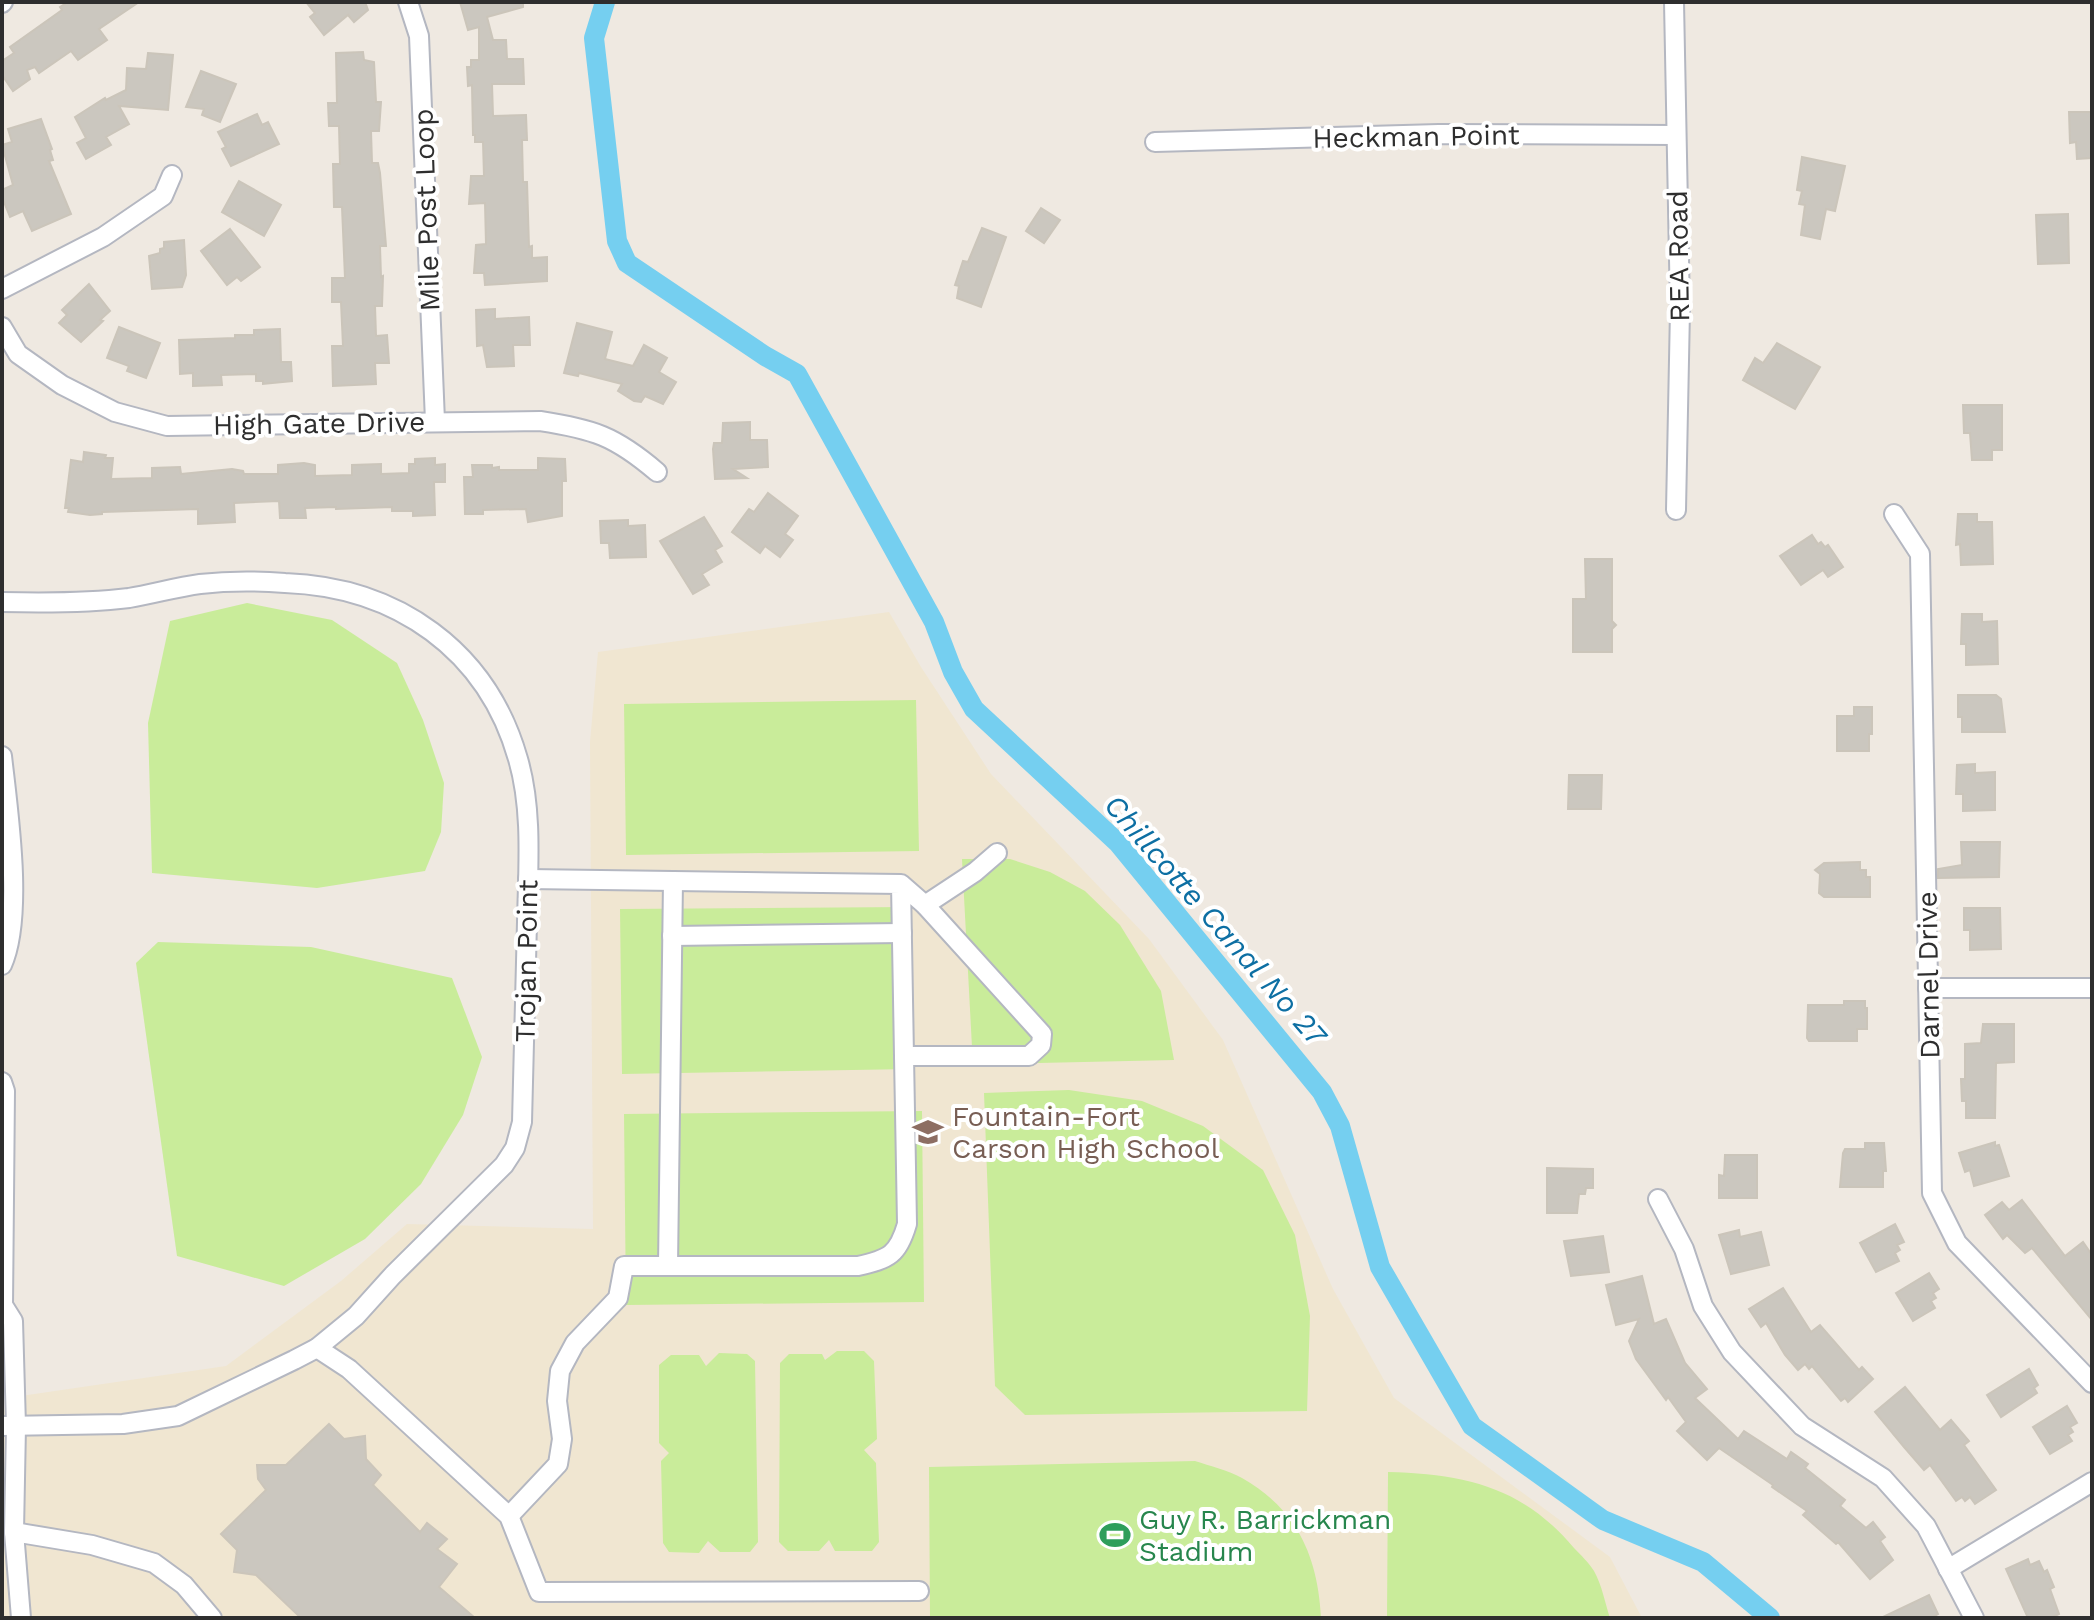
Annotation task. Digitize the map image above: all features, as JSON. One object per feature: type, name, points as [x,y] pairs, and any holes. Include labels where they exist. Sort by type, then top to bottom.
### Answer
[{"type":"street","name":"Mile Post Loop","points":[[408,2],[419,36],[435,421]]},
{"type":"street","name":"REA Road","points":[[1674,2],[1680,310],[1676,510]]},
{"type":"street","name":"Heckman Point","points":[[1155,142],[1439,134],[1676,135]]},
{"type":"street","points":[[2,289],[103,237],[163,196],[172,175]]},
{"type":"street","name":"High Gate Drive","points":[[2,327],[18,354],[62,385],[115,412],[167,426],[540,421],[588,428],[632,450],[657,472]]},
{"type":"street","name":"Darnel Drive","points":[[1894,514],[1920,554],[1932,1193],[1957,1243],[2092,1383]]},
{"type":"street","name":"Trojan Point","points":[[2,602],[128,598],[203,584],[287,583],[360,593],[412,616],[453,648],[487,687],[504,717],[519,762],[527,807],[528,879],[522,1122],[515,1148],[504,1165],[356,1316],[317,1348],[178,1416],[123,1424],[9,1426]]},
{"type":"street","points":[[2,756],[12,841],[11,936],[2,965]]},
{"type":"street","points":[[925,905],[975,872],[997,853]]},
{"type":"street","points":[[528,879],[901,884],[925,905],[1042,1034],[1041,1045],[1029,1056],[904,1056]]},
{"type":"street","points":[[668,1266],[673,881]]},
{"type":"street","points":[[509,1516],[558,1464],[562,1439],[557,1401],[560,1371],[575,1343],[618,1298],[624,1266],[858,1266],[881,1260],[900,1245],[907,1224],[901,884]]},
{"type":"street","points":[[672,936],[902,933]]},
{"type":"street","points":[[1928,988],[2092,988]]},
{"type":"street","points":[[2,1082],[5,1091],[3,1305],[8,1321],[9,1426],[21,1618]]},
{"type":"street","points":[[1658,1199],[1684,1249],[1703,1306],[1732,1352],[1802,1426],[1883,1478],[1926,1526],[1974,1618]]},
{"type":"street","points":[[317,1348],[349,1369],[509,1516],[539,1592],[919,1591]]},
{"type":"street","points":[[1948,1569],[2092,1482]]},
{"type":"street","points":[[14,1532],[92,1545],[154,1563],[184,1585],[212,1618]]},
{"type":"shaded area","name":"Fountain-Fort Carson High School","points":[[889,612],[991,774],[1149,939],[1223,1040],[1333,1289],[1394,1398],[1610,1557],[1642,1618],[2,1618],[2,1421],[7,1398],[226,1366],[341,1281],[407,1224],[593,1229],[590,742],[598,652]]},
{"type":"green space","points":[[247,603],[332,620],[397,663],[423,720],[444,783],[441,832],[425,871],[317,888],[152,873],[148,723],[170,621]]},
{"type":"green space","points":[[916,700],[919,851],[626,855],[624,704]]},
{"type":"green space","points":[[962,859],[1010,859],[1050,872],[1085,891],[1120,925],[1161,991],[1174,1060],[988,1064],[972,1047]]},
{"type":"green space","points":[[911,907],[912,1069],[622,1074],[620,909]]},
{"type":"green space","points":[[158,942],[311,947],[452,978],[482,1057],[463,1115],[421,1184],[365,1239],[284,1286],[177,1256],[136,963]]},
{"type":"green space","points":[[1069,1090],[1142,1101],[1203,1126],[1263,1170],[1295,1235],[1310,1316],[1307,1411],[1025,1415],[995,1386],[984,1093]]},
{"type":"green space","points":[[922,1111],[924,1302],[626,1305],[624,1114]]},
{"type":"green space","points":[[837,1351],[864,1351],[874,1361],[877,1439],[864,1450],[876,1463],[879,1542],[872,1551],[835,1551],[829,1540],[819,1551],[788,1551],[779,1542],[780,1363],[789,1354],[822,1354],[825,1360]]},
{"type":"green space","points":[[719,1353],[747,1354],[755,1361],[758,1542],[750,1552],[720,1552],[708,1541],[699,1553],[669,1552],[663,1543],[661,1461],[669,1453],[659,1443],[659,1365],[671,1355],[699,1355],[706,1366]]},
{"type":"green space","name":"Guy R. Barrickman Stadium","points":[[1195,1461],[1242,1478],[1277,1504],[1290,1520],[1309,1555],[1321,1618],[930,1618],[929,1467]]},
{"type":"green space","points":[[1388,1472],[1467,1481],[1491,1488],[1534,1511],[1555,1527],[1592,1568],[1610,1618],[1387,1618]]},
{"type":"building","points":[[68,2],[139,2],[99,29],[107,40],[78,60],[71,51],[39,73],[35,67],[27,70],[30,79],[13,91],[2,75],[2,61],[14,53],[10,47],[62,10],[60,7]]},
{"type":"building","points":[[306,2],[365,2],[368,10],[354,22],[348,15],[324,35],[310,17],[315,13]]},
{"type":"building","points":[[460,2],[523,2],[523,7],[487,17],[493,40],[506,40],[507,59],[523,59],[524,84],[492,84],[493,116],[526,115],[527,140],[522,140],[529,247],[532,246],[532,258],[547,257],[547,281],[485,285],[484,273],[474,273],[476,245],[486,244],[485,203],[469,204],[471,176],[484,176],[483,142],[475,142],[473,135],[472,85],[468,86],[467,67],[471,67],[471,60],[479,60],[479,27],[468,30]]},
{"type":"building","points":[[363,52],[364,60],[374,62],[376,102],[381,102],[379,131],[371,131],[372,163],[378,163],[380,173],[386,246],[380,246],[382,306],[375,306],[376,336],[387,335],[389,363],[375,363],[376,384],[333,386],[332,346],[343,346],[341,302],[332,302],[332,278],[345,278],[342,207],[334,207],[333,164],[340,164],[339,126],[329,126],[328,103],[337,103],[336,53]]},
{"type":"building","points":[[148,53],[173,55],[168,110],[119,106],[129,124],[106,137],[111,145],[86,159],[77,143],[86,138],[75,117],[105,98],[126,90],[127,68],[146,69]]},
{"type":"building","points":[[201,71],[236,84],[220,122],[202,115],[204,109],[186,107]]},
{"type":"building","points":[[2069,112],[2092,112],[2092,158],[2077,159],[2076,142],[2070,143]]},
{"type":"building","points":[[257,114],[262,125],[268,122],[279,144],[231,166],[218,132]]},
{"type":"building","points":[[41,119],[52,149],[53,160],[49,161],[71,214],[32,231],[23,211],[10,217],[2,197],[2,190],[13,185],[2,145],[12,142],[8,129]]},
{"type":"building","points":[[1802,157],[1845,166],[1835,211],[1826,209],[1820,239],[1801,235],[1805,205],[1799,204],[1802,191],[1797,190]]},
{"type":"building","points":[[239,181],[281,205],[264,236],[222,212]]},
{"type":"building","points":[[1041,208],[1060,220],[1044,243],[1026,231]]},
{"type":"building","points":[[2068,214],[2069,263],[2038,264],[2036,215]]},
{"type":"building","points":[[982,228],[1006,237],[981,307],[957,298],[959,286],[955,285],[963,261],[968,262]]},
{"type":"building","points":[[230,229],[260,267],[241,281],[237,277],[227,285],[201,251]]},
{"type":"building","points":[[184,240],[186,275],[182,287],[152,289],[149,256],[160,253],[164,242]]},
{"type":"building","points":[[89,284],[110,311],[81,342],[59,323],[67,315],[62,310]]},
{"type":"building","points":[[495,309],[495,319],[529,317],[530,345],[513,345],[514,366],[487,367],[483,345],[477,346],[476,310]]},
{"type":"building","points":[[577,323],[612,332],[605,359],[633,366],[644,345],[667,358],[659,372],[676,382],[663,404],[645,396],[641,402],[634,401],[618,391],[622,384],[579,373],[578,376],[564,373]]},
{"type":"building","points":[[119,327],[160,343],[146,378],[127,371],[129,366],[107,358]]},
{"type":"building","points":[[280,329],[281,362],[291,362],[292,381],[263,384],[263,381],[256,381],[256,374],[221,375],[222,385],[193,386],[193,373],[180,374],[179,340],[235,338],[235,335],[254,335],[254,330]]},
{"type":"building","points":[[1777,343],[1820,367],[1795,409],[1743,380],[1755,358],[1763,363]]},
{"type":"building","points":[[1963,405],[2002,405],[2002,450],[1992,450],[1992,460],[1972,460],[1970,433],[1964,433]]},
{"type":"building","points":[[750,422],[750,440],[767,440],[768,467],[733,469],[747,478],[715,479],[713,449],[714,443],[722,443],[723,423]]},
{"type":"building","points":[[84,452],[113,458],[111,479],[152,478],[152,468],[180,467],[181,474],[232,469],[244,474],[278,474],[278,465],[304,463],[315,465],[315,476],[352,475],[352,465],[381,464],[381,474],[409,473],[409,464],[415,464],[415,459],[435,458],[435,465],[445,464],[445,482],[434,482],[435,515],[413,516],[413,511],[392,511],[392,507],[336,507],[305,508],[306,518],[280,518],[279,501],[234,503],[235,522],[198,524],[198,509],[90,515],[68,512],[69,508],[65,508],[71,460],[83,462]]},
{"type":"building","points":[[538,458],[565,459],[562,516],[528,522],[526,509],[483,510],[483,514],[465,514],[464,477],[473,477],[472,465],[492,465],[492,468],[499,467],[499,470],[538,470]]},
{"type":"building","points":[[768,493],[798,516],[785,534],[793,540],[780,557],[765,546],[760,553],[732,532],[749,509],[754,512]]},
{"type":"building","points":[[1958,514],[1977,514],[1977,522],[1992,522],[1993,564],[1961,565],[1960,544],[1956,545]]},
{"type":"building","points":[[704,517],[722,546],[715,550],[722,562],[702,574],[709,585],[693,594],[660,541]]},
{"type":"building","points":[[628,520],[628,526],[645,525],[646,557],[610,558],[609,543],[601,543],[600,521]]},
{"type":"building","points":[[1812,535],[1818,544],[1828,545],[1843,567],[1828,577],[1823,570],[1801,585],[1780,556]]},
{"type":"building","points":[[1585,559],[1612,559],[1612,621],[1616,625],[1612,629],[1612,652],[1573,652],[1573,599],[1586,599]]},
{"type":"building","points":[[1962,614],[1982,614],[1982,622],[1997,621],[1998,664],[1966,665],[1966,644],[1961,644]]},
{"type":"building","points":[[1958,695],[1996,695],[2001,699],[2005,732],[1962,732]]},
{"type":"building","points":[[1854,707],[1872,707],[1869,751],[1837,751],[1837,716],[1854,716]]},
{"type":"building","points":[[1975,764],[1975,773],[1995,772],[1995,810],[1963,811],[1963,794],[1956,794],[1957,765]]},
{"type":"building","points":[[1569,775],[1602,775],[1601,809],[1568,809]]},
{"type":"building","points":[[1961,842],[2000,842],[1999,877],[1938,878],[1938,869],[1962,865]]},
{"type":"building","points":[[1860,862],[1860,870],[1866,870],[1866,877],[1870,877],[1870,897],[1824,897],[1819,893],[1820,874],[1815,870],[1824,863]]},
{"type":"building","points":[[1964,908],[2000,908],[2001,949],[1970,950],[1970,930],[1964,930]]},
{"type":"building","points":[[1844,1001],[1865,1001],[1867,1029],[1857,1029],[1857,1041],[1809,1041],[1808,1005],[1844,1005]]},
{"type":"building","points":[[1983,1024],[2014,1024],[2014,1062],[1996,1063],[1995,1118],[1966,1118],[1961,1079],[1965,1079],[1965,1044],[1981,1043]]},
{"type":"building","points":[[1995,1142],[1995,1146],[1999,1145],[2009,1176],[1974,1186],[1970,1170],[1965,1172],[1959,1153]]},
{"type":"building","points":[[1865,1143],[1884,1143],[1886,1171],[1883,1171],[1883,1187],[1840,1187],[1845,1149],[1865,1149]]},
{"type":"building","points":[[1725,1155],[1757,1155],[1757,1198],[1719,1198],[1719,1175],[1724,1176]]},
{"type":"building","points":[[1547,1168],[1593,1169],[1593,1188],[1586,1188],[1585,1194],[1579,1194],[1577,1213],[1547,1213]]},
{"type":"building","points":[[2022,1200],[2065,1256],[2083,1242],[2092,1255],[2092,1320],[2032,1248],[2025,1253],[2007,1235],[2003,1239],[1985,1215],[2002,1202],[2009,1210]]},
{"type":"building","points":[[1895,1224],[1904,1242],[1897,1245],[1900,1250],[1895,1253],[1899,1261],[1876,1272],[1860,1243]]},
{"type":"building","points":[[1739,1230],[1740,1237],[1761,1232],[1769,1265],[1731,1274],[1719,1235]]},
{"type":"building","points":[[1603,1236],[1609,1272],[1571,1276],[1564,1241]]},
{"type":"building","points":[[1929,1273],[1939,1289],[1933,1293],[1936,1298],[1931,1301],[1935,1308],[1913,1321],[1896,1293]]},
{"type":"building","points":[[1642,1276],[1654,1324],[1666,1319],[1685,1363],[1707,1389],[1695,1398],[1738,1439],[1744,1431],[1787,1459],[1791,1452],[1808,1464],[1805,1468],[1845,1500],[1840,1506],[1866,1528],[1873,1522],[1885,1537],[1880,1541],[1893,1560],[1870,1579],[1838,1542],[1836,1544],[1803,1515],[1807,1511],[1719,1448],[1707,1460],[1677,1431],[1686,1422],[1636,1359],[1629,1341],[1639,1319],[1616,1325],[1606,1285]]},
{"type":"building","points":[[1783,1288],[1811,1332],[1820,1325],[1859,1370],[1862,1367],[1873,1379],[1848,1402],[1845,1398],[1841,1401],[1812,1366],[1809,1369],[1805,1364],[1798,1370],[1766,1323],[1761,1327],[1749,1309]]},
{"type":"building","points":[[2029,1369],[2038,1385],[2034,1388],[2037,1393],[2001,1417],[1987,1395]]},
{"type":"building","points":[[1905,1387],[1940,1430],[1951,1420],[1969,1441],[1964,1445],[1996,1490],[1975,1504],[1970,1497],[1965,1501],[1962,1497],[1956,1501],[1930,1465],[1924,1470],[1875,1412]]},
{"type":"building","points":[[2067,1406],[2077,1423],[2070,1427],[2073,1432],[2068,1435],[2072,1441],[2050,1454],[2033,1427]]},
{"type":"building","points":[[329,1424],[344,1439],[365,1436],[366,1459],[381,1475],[373,1485],[420,1532],[427,1523],[447,1539],[437,1549],[457,1564],[439,1587],[475,1618],[301,1618],[256,1575],[234,1572],[237,1550],[221,1534],[266,1490],[258,1479],[257,1465],[286,1465]]},
{"type":"building","points":[[2028,1559],[2030,1565],[2039,1561],[2044,1572],[2047,1570],[2054,1587],[2050,1589],[2059,1614],[2051,1618],[2028,1618],[2006,1569]]},
{"type":"building","points":[[1929,1595],[1938,1614],[1931,1618],[1881,1618]]},
{"type":"waterway","name":"Chillcotte Canal No 27","points":[[605,2],[594,38],[617,241],[627,263],[765,356],[797,374],[934,622],[953,672],[974,709],[1118,843],[1322,1092],[1340,1126],[1380,1267],[1472,1426],[1603,1520],[1703,1562],[1770,1618]]},
{"type":"place","name":"Fountain-Fort Carson High School","points":[[928,1132]]},
{"type":"place","name":"Guy R. Barrickman Stadium","points":[[1115,1535]]}]
